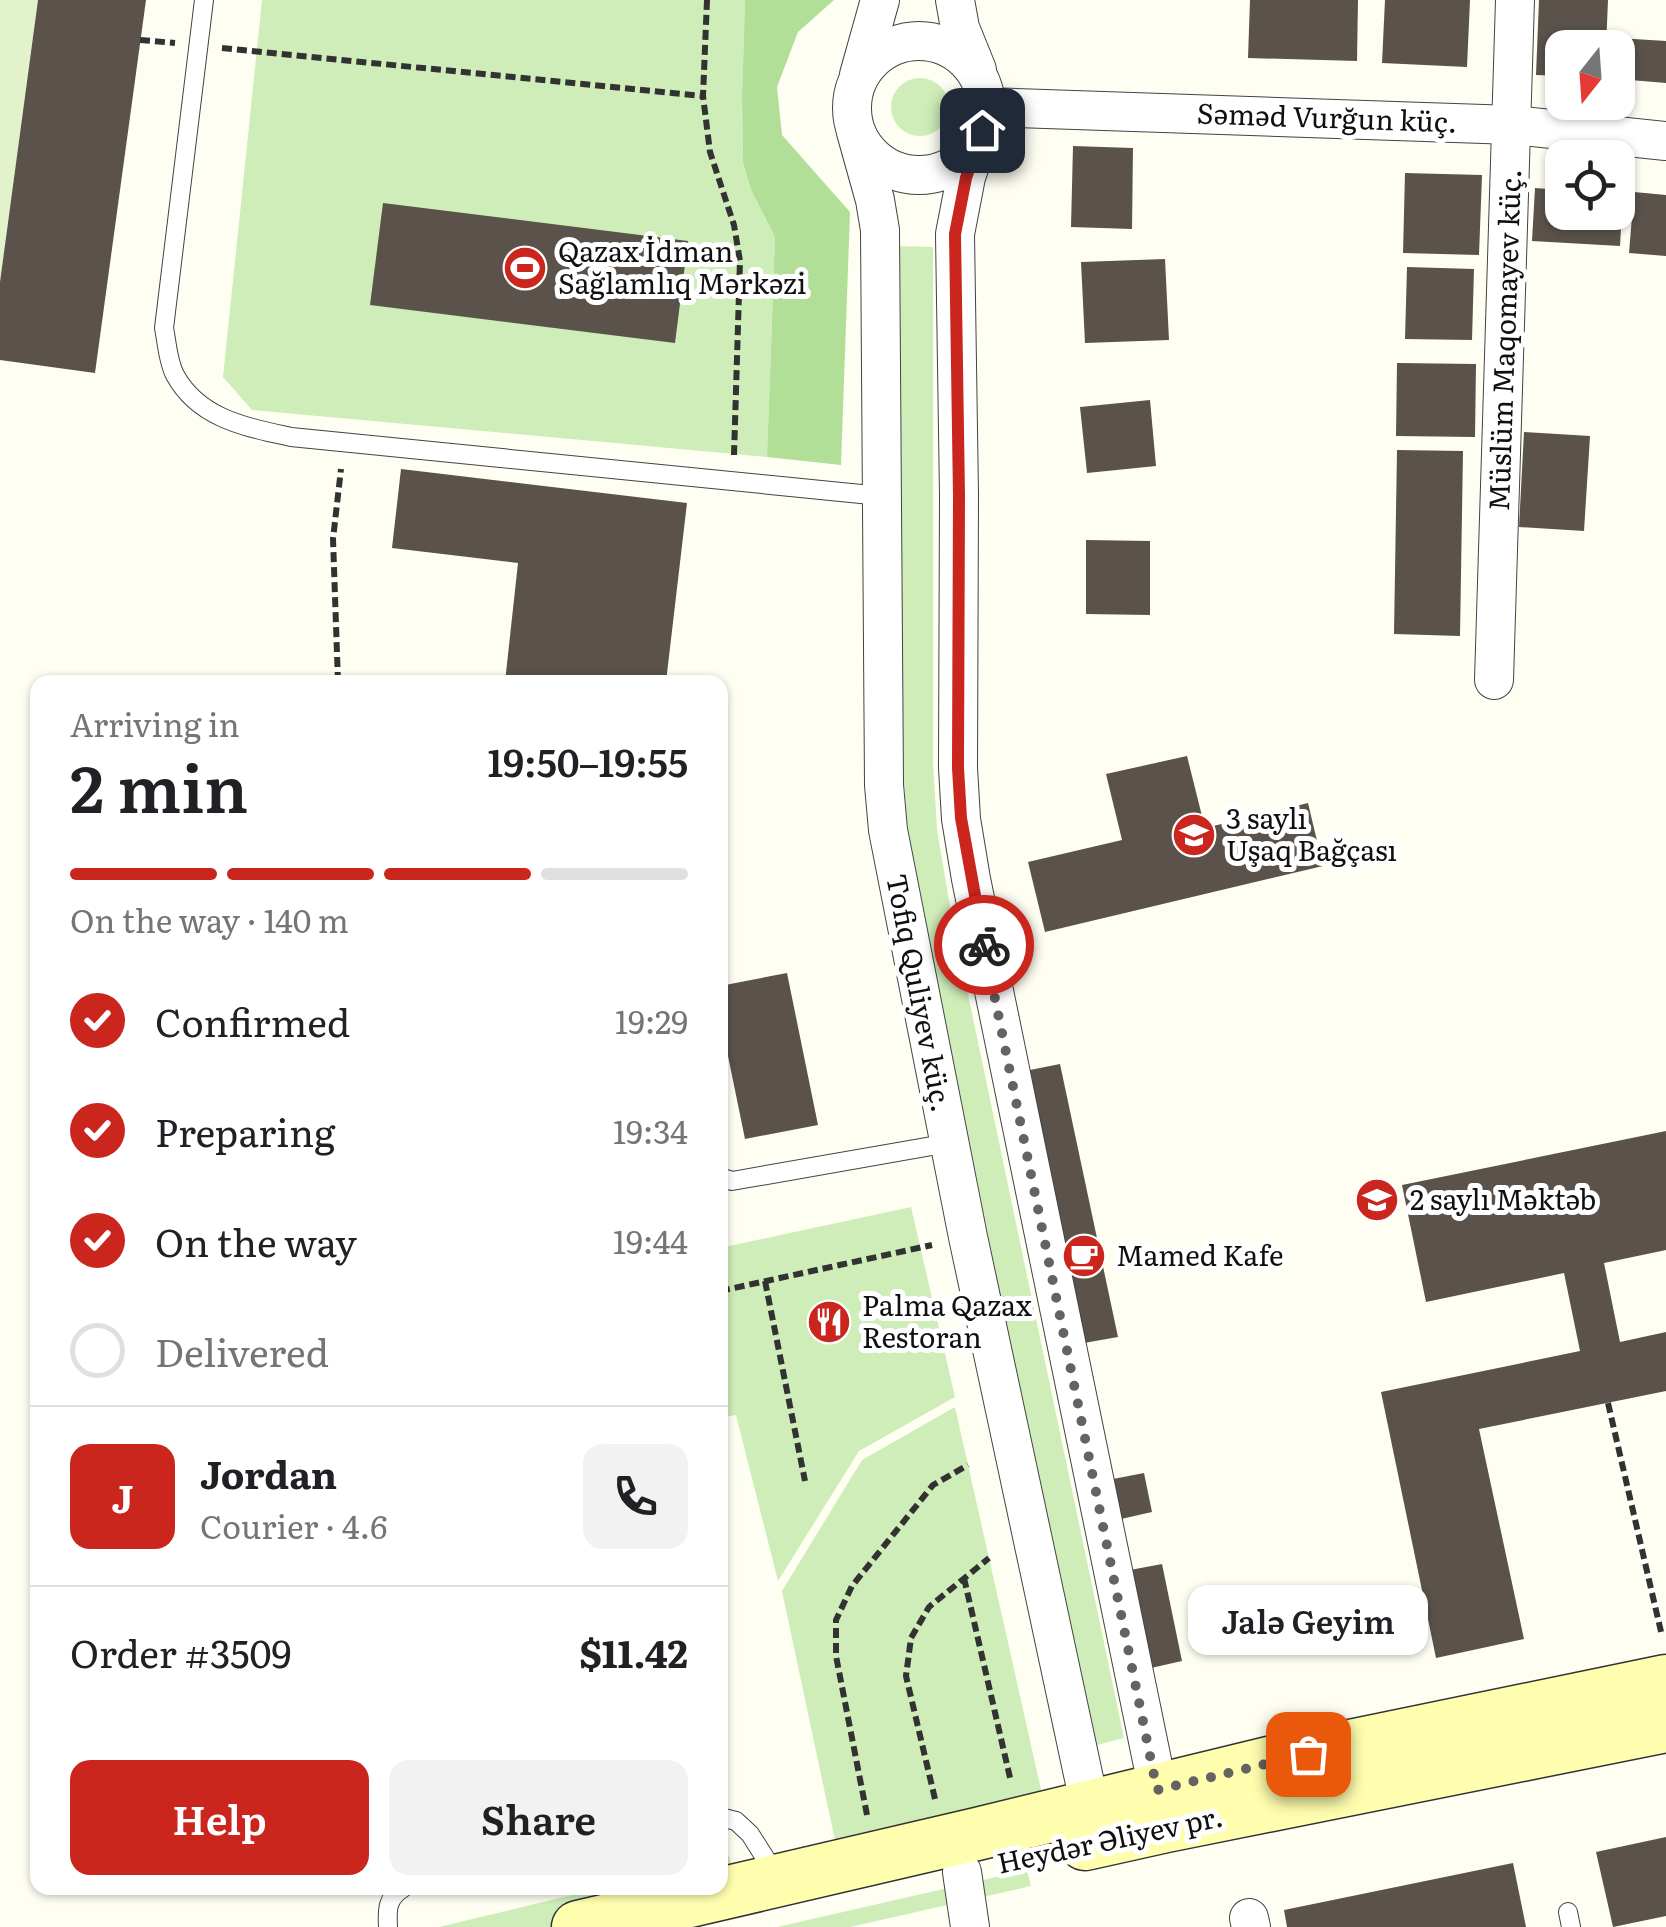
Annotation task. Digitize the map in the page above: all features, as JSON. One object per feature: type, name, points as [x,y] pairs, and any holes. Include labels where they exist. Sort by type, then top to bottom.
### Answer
[{"type":"main road","points":[[728,1891],[1093,1824],[1161,1808],[1272,1762],[1666,1681]]},
{"type":"main road","name":"Heydər Əliyev pr.","points":[[1161,1808],[1666,1726]]},
{"type":"main road","name":"Heydər Əliyev pr.","points":[[733,1927],[962,1872],[1093,1824]]},
{"type":"main road","points":[[578,1927],[712,1895]]},
{"type":"street","points":[[880,0],[852,109],[856,132],[868,152],[886,166],[908,174],[931,174],[953,165],[970,150],[984,108],[955,0]]},
{"type":"street","name":"Müslüm Maqomayev küç.","points":[[1494,680],[1515,0]]},
{"type":"street","points":[[855,88],[864,69],[878,54],[897,44],[939,44],[973,68],[984,108],[955,234],[961,818],[1161,1808]]},
{"type":"street","name":"Səməd Vurğun küç.","points":[[984,108],[1513,125],[1666,141]]},
{"type":"street","name":"Tofiq Quliyev küç.","points":[[856,132],[880,230],[884,786],[888,830],[968,1237],[1093,1824]]},
{"type":"street","points":[[962,1872],[970,1927]]},
{"type":"lane","points":[[204,0],[164,328],[173,372],[196,403],[235,424],[291,437],[881,496]]},
{"type":"lane","points":[[728,1180],[949,1143]]},
{"type":"lane","points":[[728,1819],[750,1834],[779,1879]]},
{"type":"lane","points":[[388,1927],[387,1908],[393,1895]]},
{"type":"path","points":[[707,0],[703,96],[710,152],[734,226],[740,261],[733,482]]},
{"type":"path","points":[[140,40],[703,96]]},
{"type":"path","points":[[338,675],[332,538],[345,443]]},
{"type":"path","points":[[728,1289],[968,1237]]},
{"type":"path","points":[[766,1282],[804,1481]]},
{"type":"path","points":[[1608,1403],[1666,1652]]},
{"type":"path","points":[[868,1819],[836,1656],[836,1620],[852,1586],[933,1485],[968,1465]]},
{"type":"path","points":[[936,1803],[906,1676],[911,1638],[929,1607],[989,1558]]},
{"type":"path","points":[[964,1578],[1012,1784]]},
{"type":"green space","points":[[0,0],[38,0],[0,282]]},
{"type":"green space","points":[[262,0],[745,0],[743,163],[751,190],[775,237],[767,457],[252,410],[223,377]]},
{"type":"green space","points":[[745,0],[834,0],[798,32],[777,87],[782,135],[850,212],[841,465],[767,457],[775,237],[751,190],[743,163]]},
{"type":"green space","points":[[920,78],[940,87],[949,107],[940,127],[920,136],[900,127],[891,107],[900,87]]},
{"type":"green space","points":[[898,246],[933,247],[933,761],[937,830],[952,918],[1124,1738],[1093,1746],[909,846],[903,771]]},
{"type":"green space","name":"Palma Qazax Restoran","points":[[911,1207],[955,1397],[859,1451],[778,1581],[736,1415],[728,1416],[728,1246]]},
{"type":"green space","points":[[955,1407],[1047,1816],[840,1864],[782,1591],[862,1460]]},
{"type":"green space","points":[[728,1856],[736,1886],[728,1888]]},
{"type":"green space","points":[[1027,1870],[1031,1886],[850,1927],[777,1927]]},
{"type":"green space","points":[[572,1895],[700,1895],[570,1927],[439,1927]]},
{"type":"building","points":[[38,0],[146,0],[95,373],[0,360],[0,282]]},
{"type":"building","points":[[1250,0],[1358,0],[1357,61],[1248,58]]},
{"type":"building","points":[[1385,0],[1470,0],[1467,67],[1382,63]]},
{"type":"building","points":[[1539,0],[1608,0],[1607,30],[1545,30],[1545,75],[1536,75]]},
{"type":"building","points":[[1635,39],[1666,41],[1666,83],[1635,80]]},
{"type":"building","points":[[1073,146],[1133,148],[1132,229],[1071,227]]},
{"type":"building","points":[[1405,173],[1482,175],[1479,255],[1403,253]]},
{"type":"building","points":[[1535,188],[1545,189],[1545,230],[1621,230],[1620,246],[1532,241]]},
{"type":"building","points":[[1635,192],[1666,195],[1666,256],[1629,253],[1631,230],[1635,230]]},
{"type":"building","points":[[383,203],[688,241],[675,343],[370,305]]},
{"type":"building","points":[[1165,259],[1169,340],[1085,343],[1081,262]]},
{"type":"building","points":[[1407,267],[1474,269],[1472,340],[1405,339]]},
{"type":"building","points":[[1397,363],[1476,364],[1475,437],[1396,436]]},
{"type":"building","points":[[1150,400],[1156,466],[1087,473],[1080,407]]},
{"type":"building","points":[[1524,432],[1590,436],[1584,531],[1519,527]]},
{"type":"building","points":[[1397,450],[1463,451],[1460,636],[1394,634]]},
{"type":"building","points":[[401,469],[687,503],[667,675],[506,675],[518,563],[392,548]]},
{"type":"building","points":[[1086,540],[1150,541],[1150,615],[1086,614]]},
{"type":"building","points":[[1187,756],[1205,828],[1308,803],[1323,866],[1045,932],[1028,862],[1122,840],[1106,774]]},
{"type":"building","points":[[787,973],[818,1125],[745,1139],[728,1056],[728,984]]},
{"type":"building","points":[[1060,1064],[1118,1337],[1084,1343],[1025,1071]]},
{"type":"building","points":[[1666,1131],[1666,1250],[1604,1263],[1620,1342],[1666,1332],[1666,1391],[1479,1429],[1524,1639],[1436,1658],[1381,1392],[1580,1351],[1564,1273],[1426,1302],[1402,1185]]},
{"type":"building","points":[[1144,1473],[1152,1512],[1121,1519],[1113,1479]]},
{"type":"building","points":[[1162,1564],[1182,1661],[1151,1668],[1130,1570]]},
{"type":"building","points":[[1666,1837],[1666,1916],[1613,1927],[1596,1852]]},
{"type":"building","points":[[1513,1863],[1526,1927],[1287,1927],[1284,1910]]},
{"type":"way so far","points":[[984,945],[1157,1790],[1308,1754]]},
{"type":"place","name":"Qazax İdman Sağlamlıq Mərkəzi","points":[[525,268]]},
{"type":"place","name":"3 saylı Uşaq Bağçası","points":[[1194,835]]},
{"type":"place","name":"2 saylı Məktəb","points":[[1377,1200]]},
{"type":"place","name":"Mamed Kafe","points":[[1084,1256]]},
{"type":"place","name":"Palma Qazax Restoran","points":[[829,1322]]},
{"type":"place","name":"Jalə Geyim","points":[[1308,1754]]},
{"type":"route","points":[[982,130],[966,178],[955,234],[958,768],[961,818],[984,945]]}]
